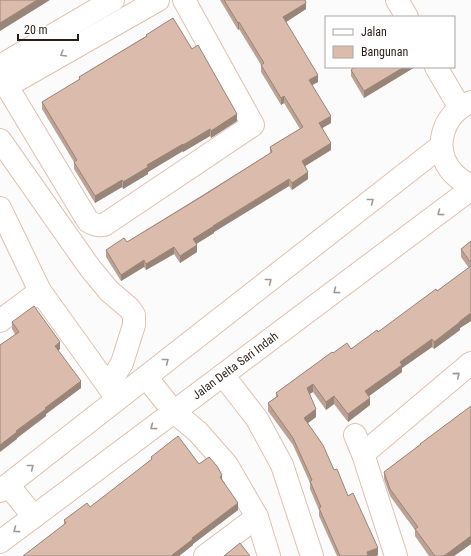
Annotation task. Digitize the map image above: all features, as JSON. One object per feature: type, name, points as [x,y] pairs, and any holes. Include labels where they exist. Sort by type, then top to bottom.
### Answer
[{"type":"street","points":[[0,66],[113,0]]},
{"type":"street","points":[[158,0],[3,80],[88,221],[98,226],[104,225],[254,125],[184,0]]},
{"type":"street","points":[[397,0],[406,16]]},
{"type":"street","points":[[437,68],[466,105],[451,116],[445,126],[441,146],[444,159],[458,178],[471,185]]},
{"type":"street","points":[[0,140],[90,268],[109,291],[129,308],[134,315],[134,325],[113,392]]},
{"type":"street","points":[[34,517],[4,488],[113,392],[146,378],[441,146]]},
{"type":"street","name":"Jalan Delta Sari Indah","points":[[0,542],[471,189]]},
{"type":"street","points":[[0,208],[40,291],[113,392]]},
{"type":"street","points":[[0,321],[40,291]]},
{"type":"street","points":[[362,452],[471,363]]},
{"type":"street","points":[[223,375],[257,419],[282,465],[312,556]]},
{"type":"street","points":[[146,378],[174,412],[198,432],[227,464],[257,517],[269,556]]},
{"type":"street","points":[[362,452],[471,382]]},
{"type":"street","points":[[362,452],[396,556]]},
{"type":"street","points":[[205,556],[257,517]]},
{"type":"building","points":[[0,0],[37,0],[0,23]]},
{"type":"building","points":[[224,0],[305,0],[306,3],[283,17],[318,75],[309,80],[331,116],[319,123],[331,143],[302,161],[308,172],[292,183],[289,179],[193,239],[197,245],[180,256],[174,247],[146,264],[144,260],[121,275],[106,250],[124,238],[127,242],[201,197],[272,152],[270,147],[303,127],[284,96],[281,98],[261,65],[264,63]]},
{"type":"building","points":[[173,18],[192,49],[198,45],[237,114],[211,131],[210,129],[147,165],[148,167],[123,182],[122,180],[95,196],[74,162],[77,160],[42,102]]},
{"type":"building","points":[[354,68],[402,68],[364,91],[351,70]]},
{"type":"building","points":[[471,241],[471,263],[461,249]]},
{"type":"building","points":[[471,266],[471,313],[434,342],[432,339],[400,362],[402,365],[365,391],[370,398],[348,414],[334,396],[326,402],[313,384],[307,388],[316,409],[304,418],[323,445],[334,470],[337,469],[348,496],[353,493],[378,548],[367,552],[368,556],[340,556],[319,508],[321,507],[310,481],[312,480],[293,438],[268,403],[278,396],[276,393],[332,352],[333,353],[347,343],[351,349],[377,330],[378,332],[436,289],[437,291]]},
{"type":"building","points":[[34,306],[60,342],[55,346],[81,381],[0,445],[0,345],[19,332],[12,322]]},
{"type":"building","points":[[471,406],[471,536],[444,556],[435,556],[415,529],[418,527],[390,489],[384,472]]},
{"type":"building","points":[[178,436],[199,464],[209,457],[217,466],[222,475],[220,477],[238,503],[192,538],[193,539],[171,556],[23,556],[66,523],[64,520],[87,503],[90,507],[152,459],[151,457]]},
{"type":"building","points":[[240,543],[250,556],[224,556]]}]
